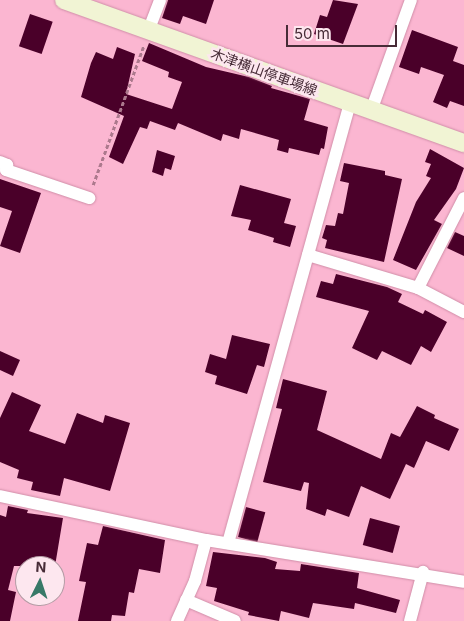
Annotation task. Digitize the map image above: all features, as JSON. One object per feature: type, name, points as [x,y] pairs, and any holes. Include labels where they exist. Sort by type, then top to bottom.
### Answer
[{"type":"main road","name":"木津横山停車場線","points":[[64,0],[150,29],[464,144]]},
{"type":"street","points":[[150,29],[160,0]]},
{"type":"street","points":[[371,111],[411,0]]},
{"type":"street","points":[[228,543],[350,103]]},
{"type":"street","points":[[0,162],[7,165],[6,170],[88,198]]},
{"type":"street","points":[[418,288],[464,198]]},
{"type":"street","points":[[308,255],[418,288],[464,312]]},
{"type":"street","points":[[0,496],[206,540],[422,572],[464,582]]},
{"type":"street","points":[[177,621],[195,581],[206,540]]},
{"type":"street","points":[[410,621],[422,572]]},
{"type":"street","points":[[186,600],[235,621]]},
{"type":"path","points":[[88,198],[150,29]]},
{"type":"building","points":[[168,0],[214,0],[206,24],[183,16],[180,24],[162,18]]},
{"type":"building","points":[[333,0],[358,4],[343,44],[314,34],[320,15],[327,17]]},
{"type":"building","points":[[30,14],[53,22],[42,54],[19,46]]},
{"type":"building","points":[[412,30],[458,47],[453,61],[464,65],[464,106],[450,101],[447,108],[433,102],[444,75],[421,67],[419,74],[399,67]]},
{"type":"building","points":[[149,43],[206,67],[249,77],[272,86],[271,88],[310,99],[304,120],[328,127],[324,149],[321,148],[319,155],[289,148],[288,153],[277,150],[279,140],[241,129],[239,139],[223,134],[221,141],[178,123],[175,130],[150,121],[147,129],[140,127],[123,164],[109,157],[124,116],[81,97],[91,63],[96,52],[113,59],[117,47],[135,54],[126,94],[172,109],[182,82],[168,77],[169,72],[142,61]]},
{"type":"building","points":[[430,149],[464,168],[456,189],[434,220],[442,224],[416,270],[393,260],[416,202],[431,178],[426,176],[431,164],[425,162]]},
{"type":"building","points":[[157,150],[175,156],[171,170],[165,168],[163,176],[152,172]]},
{"type":"building","points":[[344,163],[385,171],[385,175],[402,179],[384,262],[325,248],[327,240],[322,238],[326,225],[335,226],[338,213],[343,214],[349,183],[340,181]]},
{"type":"building","points":[[0,179],[41,193],[20,253],[0,246],[12,211],[0,207]]},
{"type":"building","points":[[240,185],[291,199],[284,223],[296,226],[290,247],[273,242],[274,238],[248,230],[251,220],[231,216]]},
{"type":"building","points":[[455,232],[464,236],[464,256],[447,248]]},
{"type":"building","points":[[336,274],[387,287],[402,294],[398,302],[423,314],[425,310],[447,322],[431,352],[421,346],[411,365],[382,351],[377,360],[352,348],[369,311],[316,297],[321,281],[333,284]]},
{"type":"building","points":[[232,335],[270,344],[264,367],[257,365],[247,394],[215,384],[217,376],[205,372],[210,354],[226,359]]},
{"type":"building","points":[[0,351],[20,360],[13,376],[0,370]]},
{"type":"building","points":[[283,379],[327,391],[317,430],[381,459],[391,433],[400,437],[417,406],[435,415],[434,418],[459,429],[449,451],[426,441],[414,468],[406,464],[390,499],[361,486],[349,517],[327,509],[325,516],[306,509],[309,483],[304,482],[301,491],[263,482],[282,409],[276,408]]},
{"type":"building","points":[[12,392],[41,405],[29,431],[65,444],[77,413],[103,423],[105,415],[130,423],[110,491],[64,478],[60,496],[31,490],[33,482],[17,478],[19,470],[0,462],[0,418]]},
{"type":"building","points":[[8,506],[28,510],[27,513],[63,518],[57,556],[15,556],[15,566],[8,590],[15,592],[10,621],[0,621],[0,515],[6,517]]},
{"type":"building","points":[[246,507],[265,512],[257,542],[238,537]]},
{"type":"building","points":[[370,518],[400,526],[393,553],[363,545]]},
{"type":"building","points":[[103,526],[165,540],[160,573],[139,569],[134,593],[129,592],[125,616],[112,615],[111,621],[78,621],[86,582],[79,581],[87,543],[98,545]]},
{"type":"building","points":[[213,552],[265,558],[277,562],[275,569],[300,571],[301,564],[359,573],[357,588],[400,600],[396,613],[355,603],[354,609],[313,603],[309,618],[281,611],[279,621],[248,615],[249,612],[214,601],[217,588],[206,586]]}]
